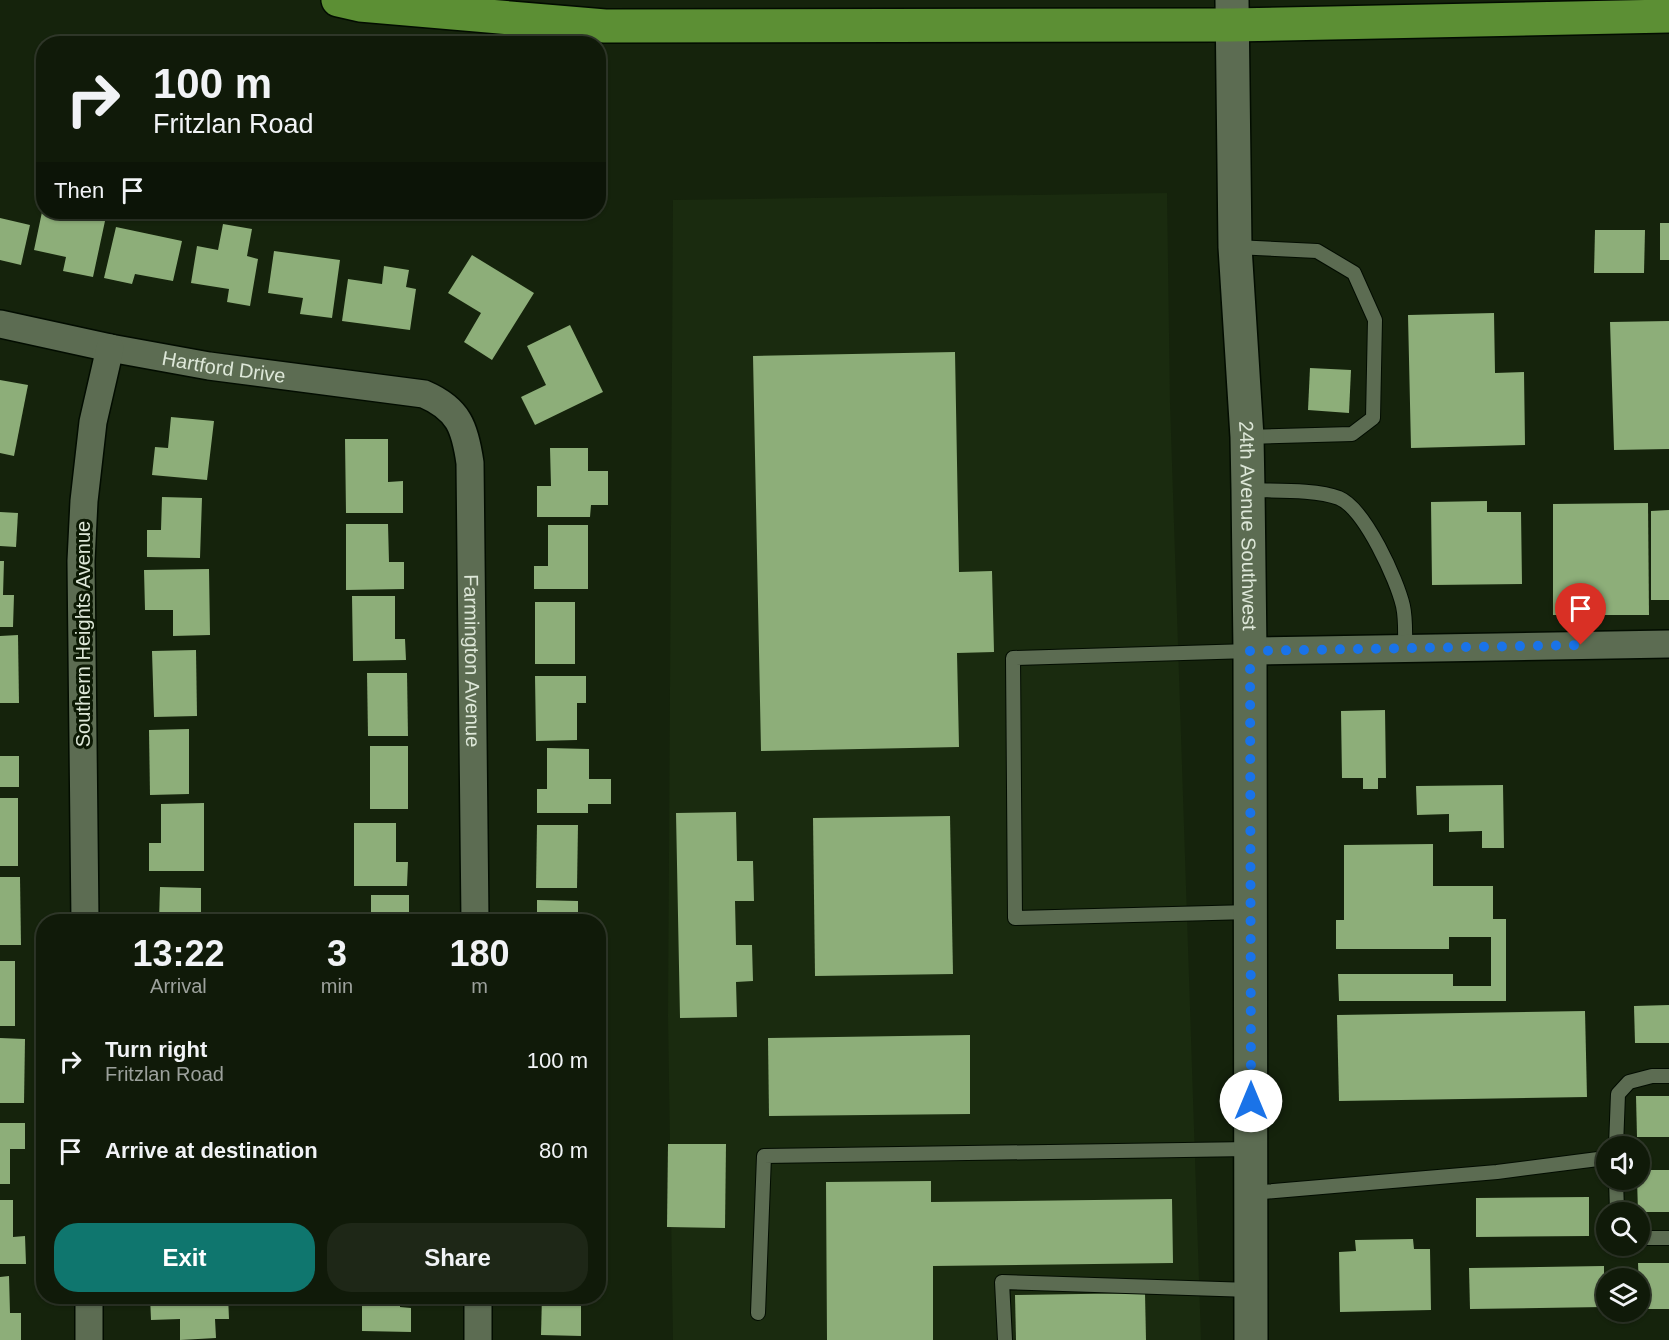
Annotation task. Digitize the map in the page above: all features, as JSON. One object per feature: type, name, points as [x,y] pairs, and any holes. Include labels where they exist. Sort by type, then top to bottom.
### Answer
[{"type":"highway","points":[[338,0],[360,5],[605,26],[1232,12],[1669,16]]},
{"type":"main road","name":"24th Avenue Southwest","points":[[1232,12],[1235,247],[1247,437],[1248,490],[1251,1340]]},
{"type":"street","name":"Hartford Drive","points":[[0,324],[110,348],[272,375],[424,394],[436,399],[446,407]]},
{"type":"street","name":"Southern Heights Avenue","points":[[85,914],[81,561],[84,501],[93,422],[110,348]]},
{"type":"street","name":"Farmington Avenue","points":[[446,407],[463,429],[470,463],[475,914]]},
{"type":"street","points":[[1250,651],[1669,644]]},
{"type":"street","points":[[89,1304],[89,1340]]},
{"type":"street","points":[[478,1304],[478,1340]]},
{"type":"lane","points":[[1235,247],[1317,251],[1354,273],[1375,321],[1373,418],[1352,434],[1247,437]]},
{"type":"lane","points":[[1248,490],[1323,494],[1341,499],[1354,509],[1375,539],[1399,590],[1404,609],[1405,648]]},
{"type":"lane","points":[[1250,651],[1013,658],[1015,918],[1251,912]]},
{"type":"lane","points":[[1616,1136],[1618,1094],[1629,1082],[1652,1076],[1669,1076]]},
{"type":"lane","points":[[758,1313],[764,1156],[1251,1149]]},
{"type":"lane","points":[[1251,1193],[1497,1172],[1596,1159]]},
{"type":"lane","points":[[1650,1238],[1669,1238]]},
{"type":"lane","points":[[1005,1340],[1002,1282],[1251,1290]]},
{"type":"shaded area","points":[[1167,193],[1170,403],[1201,1340],[673,1340],[668,1016],[673,200]]},
{"type":"building","points":[[0,218],[30,225],[21,265],[0,260]]},
{"type":"building","points":[[41,219],[105,221],[93,277],[63,271],[66,257],[34,250]]},
{"type":"building","points":[[1660,223],[1669,223],[1669,260],[1660,260]]},
{"type":"building","points":[[223,224],[252,229],[247,256],[258,259],[250,306],[227,302],[229,289],[191,283],[197,246],[218,250]]},
{"type":"building","points":[[116,227],[182,241],[173,281],[135,274],[132,284],[104,278]]},
{"type":"building","points":[[1595,230],[1645,230],[1644,273],[1594,273]]},
{"type":"building","points":[[274,251],[340,260],[332,318],[300,314],[303,298],[268,293]]},
{"type":"building","points":[[472,255],[534,293],[492,360],[464,342],[481,313],[448,293]]},
{"type":"building","points":[[384,266],[409,270],[406,287],[416,289],[410,330],[342,321],[348,279],[382,284]]},
{"type":"building","points":[[1494,313],[1495,373],[1524,372],[1525,445],[1411,448],[1408,315]]},
{"type":"building","points":[[1669,321],[1669,449],[1614,450],[1610,322]]},
{"type":"building","points":[[570,325],[603,392],[535,425],[521,397],[546,385],[527,346]]},
{"type":"building","points":[[955,352],[959,572],[992,571],[994,652],[957,653],[959,747],[761,751],[753,356]]},
{"type":"building","points":[[1310,368],[1351,370],[1349,413],[1308,410]]},
{"type":"building","points":[[0,380],[28,385],[14,456],[0,453]]},
{"type":"building","points":[[171,417],[214,421],[207,480],[152,475],[155,447],[168,448]]},
{"type":"building","points":[[345,439],[388,439],[388,482],[403,481],[403,513],[346,513]]},
{"type":"building","points":[[550,448],[588,448],[588,471],[608,471],[608,505],[591,505],[590,517],[537,517],[537,486],[551,486]]},
{"type":"building","points":[[162,497],[202,498],[200,558],[147,557],[147,530],[161,530]]},
{"type":"building","points":[[1487,501],[1487,512],[1521,512],[1522,584],[1432,585],[1431,502]]},
{"type":"building","points":[[1648,503],[1649,615],[1553,615],[1553,504]]},
{"type":"building","points":[[1669,510],[1669,600],[1651,600],[1651,511]]},
{"type":"building","points":[[0,512],[18,513],[16,547],[0,546]]},
{"type":"building","points":[[346,524],[388,524],[389,562],[404,562],[404,589],[346,590]]},
{"type":"building","points":[[548,525],[588,525],[588,589],[534,589],[534,566],[548,566]]},
{"type":"building","points":[[0,561],[4,561],[3,595],[14,595],[13,627],[0,627]]},
{"type":"building","points":[[209,569],[210,635],[173,636],[173,610],[145,610],[144,570]]},
{"type":"building","points":[[352,596],[395,596],[395,639],[405,639],[406,660],[353,661]]},
{"type":"building","points":[[535,602],[575,602],[575,664],[535,664]]},
{"type":"building","points":[[18,635],[19,703],[0,703],[0,636]]},
{"type":"building","points":[[196,650],[197,716],[154,717],[152,651]]},
{"type":"building","points":[[367,673],[407,673],[408,736],[368,736]]},
{"type":"building","points":[[535,676],[586,676],[586,703],[577,703],[577,740],[536,741]]},
{"type":"building","points":[[1385,710],[1386,778],[1378,778],[1378,789],[1363,789],[1363,778],[1342,778],[1341,711]]},
{"type":"building","points":[[189,729],[189,794],[150,795],[149,730]]},
{"type":"building","points":[[370,746],[408,746],[408,809],[370,809]]},
{"type":"building","points":[[547,748],[589,749],[589,779],[611,779],[611,804],[588,804],[588,813],[537,813],[537,789],[547,789]]},
{"type":"building","points":[[0,756],[19,756],[19,787],[0,787]]},
{"type":"building","points":[[1503,785],[1504,848],[1482,848],[1482,831],[1449,832],[1449,814],[1417,815],[1416,786]]},
{"type":"building","points":[[0,798],[18,798],[18,866],[0,866]]},
{"type":"building","points":[[204,803],[204,871],[149,871],[149,843],[161,843],[161,804]]},
{"type":"building","points":[[736,812],[737,861],[753,861],[754,901],[735,901],[736,945],[752,945],[753,981],[736,982],[737,1017],[680,1018],[676,813]]},
{"type":"building","points":[[950,816],[953,974],[815,976],[813,818]]},
{"type":"building","points":[[354,823],[396,823],[396,862],[408,862],[407,886],[354,886]]},
{"type":"building","points":[[537,825],[578,825],[577,888],[536,888]]},
{"type":"building","points":[[1433,844],[1433,886],[1493,886],[1493,919],[1506,919],[1506,1001],[1339,1001],[1338,974],[1453,974],[1453,986],[1491,986],[1491,937],[1449,937],[1449,949],[1336,949],[1336,920],[1344,920],[1344,845]]},
{"type":"building","points":[[0,877],[20,877],[21,945],[0,945]]},
{"type":"building","points":[[160,887],[201,888],[201,914],[159,914]]},
{"type":"building","points":[[371,895],[409,895],[409,914],[371,914]]},
{"type":"building","points":[[537,900],[578,901],[578,914],[537,914]]},
{"type":"building","points":[[0,961],[15,961],[15,1026],[0,1026]]},
{"type":"building","points":[[1669,1005],[1669,1043],[1635,1043],[1634,1006]]},
{"type":"building","points":[[1585,1011],[1587,1097],[1339,1101],[1337,1015]]},
{"type":"building","points":[[970,1035],[970,1114],[769,1116],[768,1038]]},
{"type":"building","points":[[0,1038],[25,1039],[24,1103],[0,1103]]},
{"type":"building","points":[[1636,1096],[1669,1096],[1669,1137],[1637,1136]]},
{"type":"building","points":[[0,1123],[25,1123],[25,1149],[10,1149],[10,1184],[0,1184]]},
{"type":"building","points":[[668,1144],[726,1144],[725,1228],[667,1227]]},
{"type":"building","points":[[1650,1170],[1669,1170],[1669,1212],[1650,1212],[1650,1202],[1638,1202],[1637,1190],[1650,1190]]},
{"type":"building","points":[[931,1181],[931,1202],[1172,1199],[1173,1263],[933,1266],[933,1340],[827,1340],[826,1182]]},
{"type":"building","points":[[1589,1197],[1589,1236],[1476,1237],[1476,1198]]},
{"type":"building","points":[[0,1200],[13,1200],[13,1237],[25,1236],[26,1264],[0,1264]]},
{"type":"building","points":[[1413,1239],[1414,1249],[1430,1249],[1431,1310],[1340,1312],[1339,1252],[1356,1251],[1355,1240]]},
{"type":"building","points":[[1638,1263],[1669,1263],[1669,1309],[1650,1309],[1650,1268],[1638,1268]]},
{"type":"building","points":[[1604,1266],[1604,1268],[1596,1268],[1596,1307],[1470,1309],[1469,1268]]},
{"type":"building","points":[[9,1276],[10,1313],[21,1313],[21,1340],[0,1340],[0,1277]]},
{"type":"building","points":[[1145,1293],[1146,1340],[1016,1340],[1015,1295]]},
{"type":"building","points":[[150,1304],[228,1304],[229,1319],[215,1319],[216,1338],[180,1340],[180,1319],[151,1320]]},
{"type":"building","points":[[362,1304],[400,1304],[400,1307],[411,1308],[411,1332],[362,1331]]},
{"type":"building","points":[[542,1304],[581,1304],[581,1336],[541,1335]]},
{"type":"route","points":[[1251,1101],[1250,651],[1581,645]]}]
